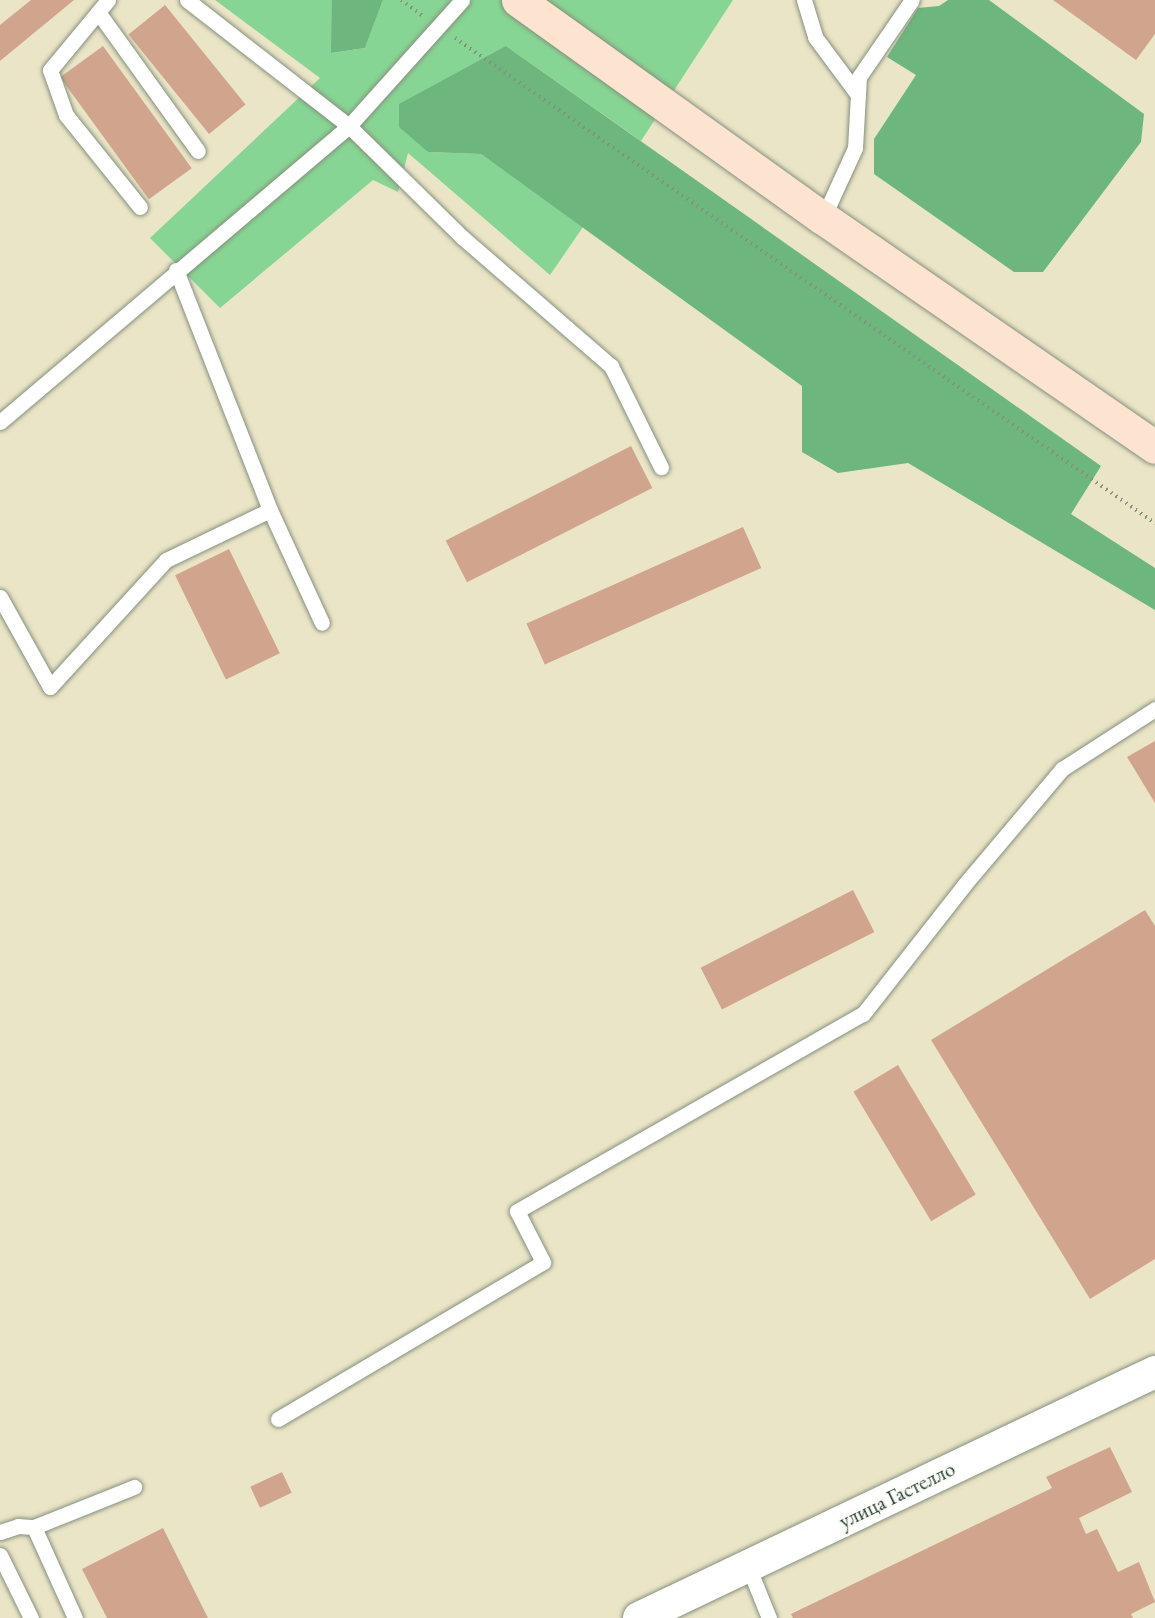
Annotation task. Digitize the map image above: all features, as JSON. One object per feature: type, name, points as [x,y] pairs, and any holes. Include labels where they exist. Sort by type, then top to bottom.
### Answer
[{"type":"main road","points":[[518,0],[822,218],[1155,447]]},
{"type":"street","name":"улица Гастелло","points":[[639,1618],[1155,1372]]},
{"type":"lane","points":[[187,0],[349,126],[462,237],[611,366],[661,466]]},
{"type":"lane","points":[[0,422],[176,270],[349,126],[462,0]]},
{"type":"lane","points":[[804,0],[815,37],[858,95]]},
{"type":"lane","points":[[822,218],[855,148],[859,77],[912,0]]},
{"type":"lane","points":[[140,207],[66,115],[50,70],[103,6],[198,151]]},
{"type":"lane","points":[[176,270],[270,510],[322,623]]},
{"type":"lane","points":[[0,597],[50,687],[166,560],[270,510]]},
{"type":"lane","points":[[278,1419],[543,1262],[517,1210],[863,1014],[964,885],[1062,770],[1155,709]]},
{"type":"lane","points":[[0,1532],[18,1526],[34,1527],[134,1487]]},
{"type":"lane","points":[[34,1527],[75,1618]]},
{"type":"lane","points":[[0,1555],[31,1618]]},
{"type":"lane","points":[[748,1566],[769,1618]]},
{"type":"path","points":[[401,0],[1155,523]]},
{"type":"green space","points":[[215,0],[332,0],[332,53],[365,48],[383,0],[733,0],[641,141],[506,46],[427,152],[481,154],[583,227],[550,275],[408,153],[398,192],[373,180],[220,308],[150,238],[320,78]]},
{"type":"green space","points":[[332,0],[383,0],[365,48],[331,53]]},
{"type":"green space","points":[[948,0],[989,0],[1144,114],[1141,142],[1043,272],[1014,272],[874,174],[874,139],[916,75],[887,57],[918,8],[939,6]]},
{"type":"green space","points":[[506,46],[1101,466],[1071,514],[1155,568],[1155,610],[908,463],[838,473],[802,452],[802,386],[481,154],[428,152],[399,127],[399,104]]},
{"type":"building","points":[[31,0],[74,0],[0,61],[0,25]]},
{"type":"building","points":[[1053,0],[1155,0],[1155,34],[1136,60]]},
{"type":"building","points":[[165,5],[246,104],[209,134],[128,35]]},
{"type":"building","points":[[103,46],[192,168],[149,199],[60,77]]},
{"type":"building","points":[[631,446],[652,488],[467,582],[446,540]]},
{"type":"building","points":[[743,527],[761,568],[545,665],[526,623]]},
{"type":"building","points":[[229,549],[280,653],[226,680],[175,575]]},
{"type":"building","points":[[1155,741],[1155,803],[1127,757]]},
{"type":"building","points":[[853,890],[874,932],[722,1010],[701,968]]},
{"type":"building","points":[[1145,910],[1155,926],[1155,1259],[1090,1299],[931,1040]]},
{"type":"building","points":[[898,1065],[976,1194],[931,1221],[853,1092]]},
{"type":"building","points":[[1110,1447],[1132,1492],[1079,1518],[1086,1534],[1097,1529],[1118,1572],[1139,1562],[1155,1602],[1131,1614],[1133,1618],[793,1618],[791,1614],[1052,1488],[1046,1477]]},
{"type":"building","points":[[282,1472],[292,1493],[260,1508],[250,1487]]},
{"type":"building","points":[[163,1528],[208,1618],[107,1618],[82,1569]]}]
